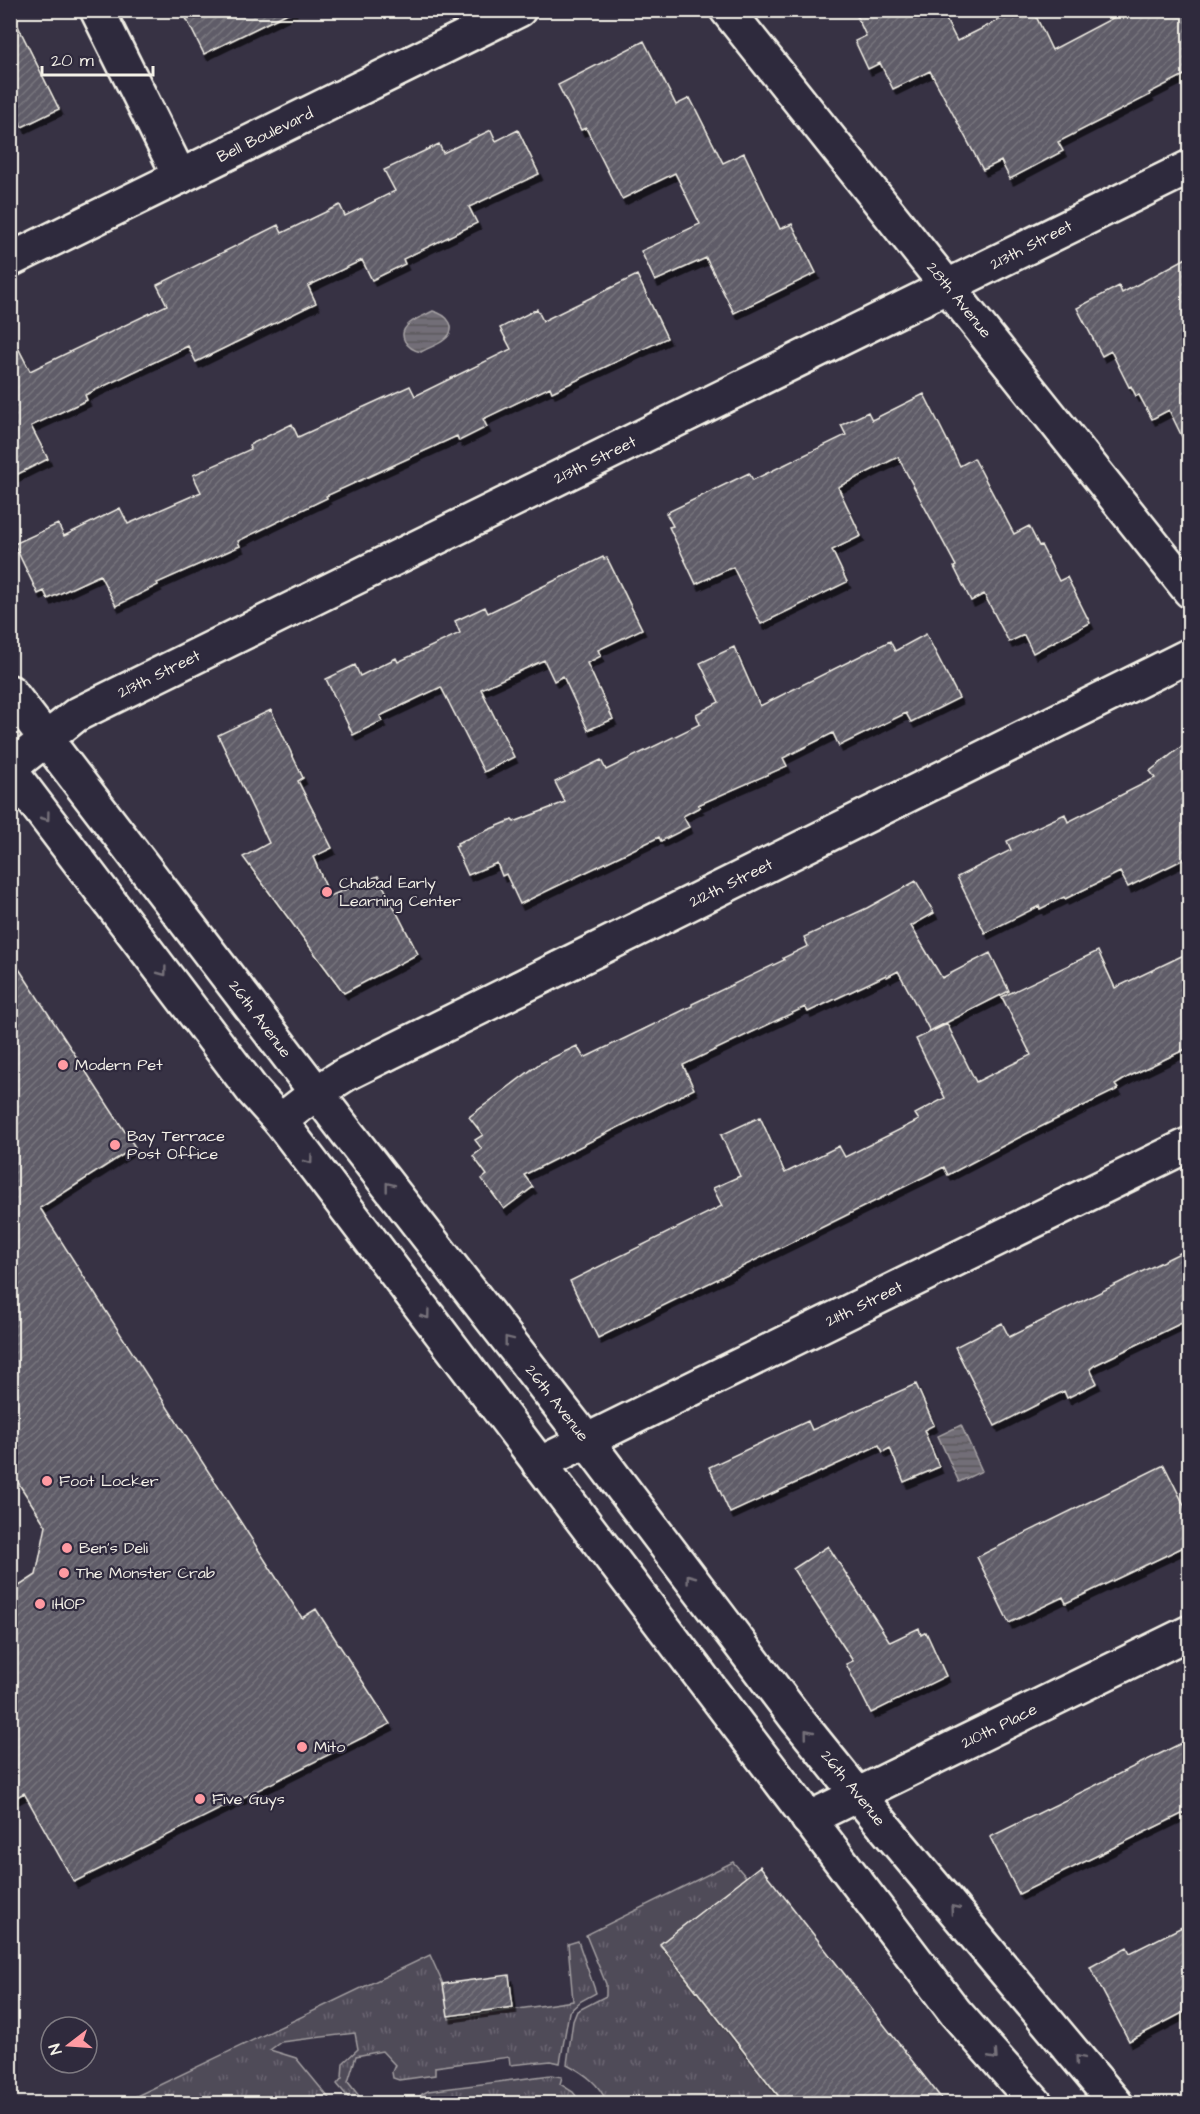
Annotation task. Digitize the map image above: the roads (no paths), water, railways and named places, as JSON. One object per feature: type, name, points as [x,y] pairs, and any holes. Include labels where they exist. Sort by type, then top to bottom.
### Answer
[{"type":"street","points":[[97,10],[180,177]]},
{"type":"street","name":"Bell Boulevard","points":[[10,260],[519,10]]},
{"type":"street","name":"28th Avenue","points":[[727,10],[1190,591]]},
{"type":"street","name":"213th Street","points":[[10,769],[76,715],[1190,167]]},
{"type":"street","name":"212th Street","points":[[280,1121],[316,1093],[346,1074],[1190,656]]},
{"type":"street","name":"26th Avenue","points":[[10,692],[316,1093],[586,1440],[759,1670],[858,1795],[1116,2103]]},
{"type":"street","points":[[10,769],[253,1091],[280,1121],[955,2012],[1036,2103]]},
{"type":"street","name":"211th Street","points":[[539,1464],[1190,1144]]},
{"type":"street","name":"210th Place","points":[[808,1819],[1190,1632]]},
{"type":"place","name":"Chabad Early Learning Center","points":[[327,892]]},
{"type":"place","name":"Modern Pet","points":[[63,1065]]},
{"type":"place","name":"Bay Terrace Post Office","points":[[115,1145]]},
{"type":"place","name":"Foot Locker","points":[[47,1481]]},
{"type":"place","name":"Ben's Deli","points":[[67,1548]]},
{"type":"place","name":"The Monster Crab","points":[[64,1573]]},
{"type":"place","name":"IHOP","points":[[40,1604]]},
{"type":"place","name":"Mito","points":[[302,1747]]},
{"type":"place","name":"Five Guys","points":[[200,1799]]}]
